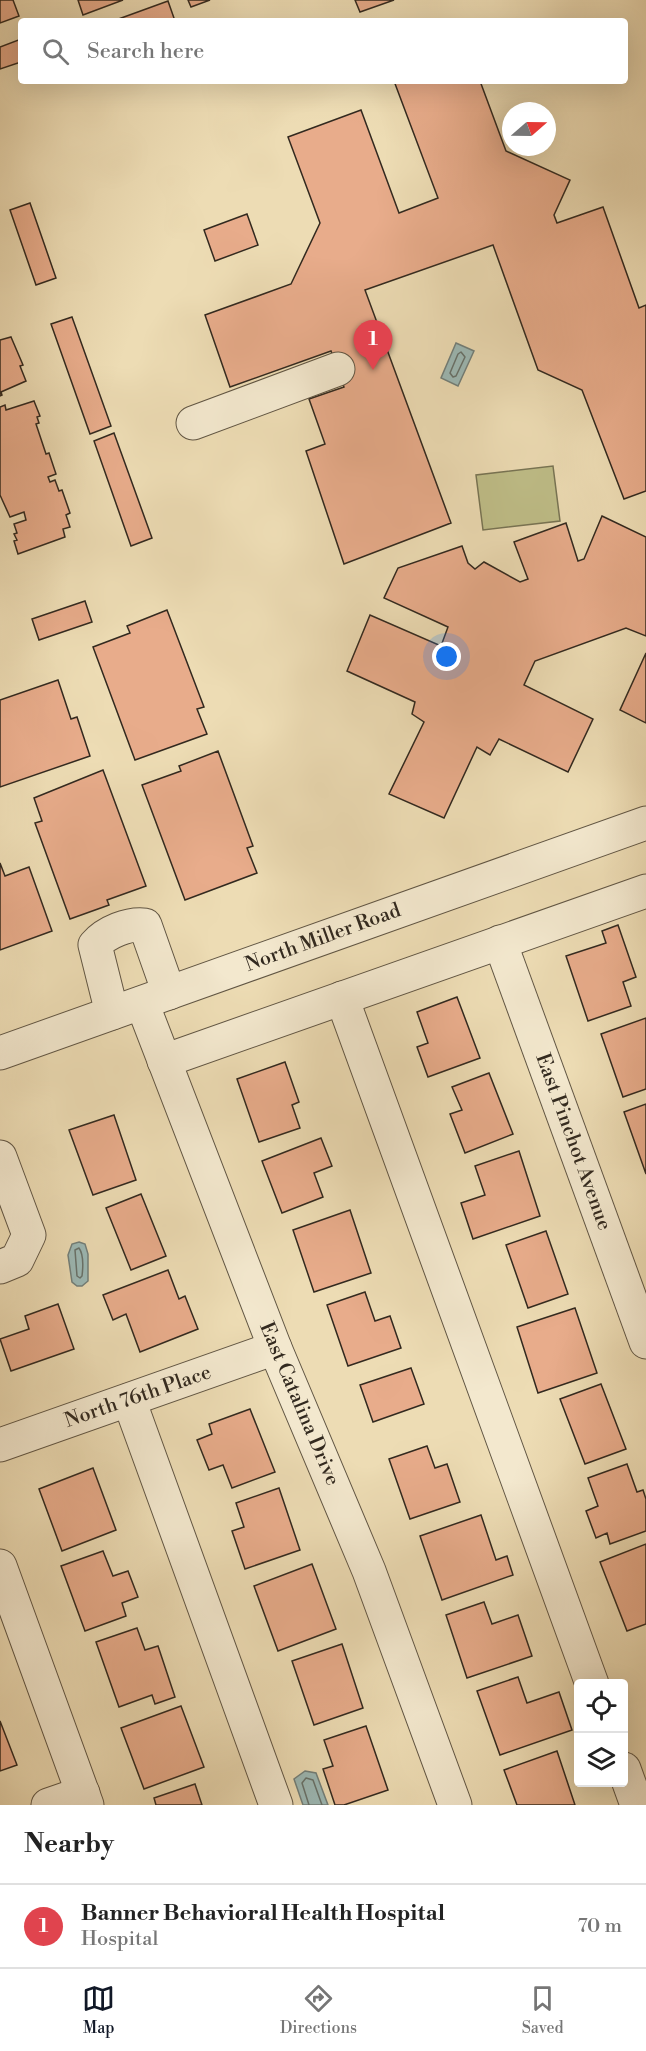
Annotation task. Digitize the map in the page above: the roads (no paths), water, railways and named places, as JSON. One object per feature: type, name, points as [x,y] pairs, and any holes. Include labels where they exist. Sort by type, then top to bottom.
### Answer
[{"type":"street","points":[[193,423],[338,369]]},
{"type":"street","name":"North Miller Road","points":[[0,1053],[646,823]]},
{"type":"street","points":[[164,1061],[646,891]]},
{"type":"street","name":"East Catalina Drive","points":[[112,1013],[95,945],[102,937],[136,923],[145,925],[164,1061],[275,1348],[369,1570],[455,1805]]},
{"type":"street","name":"East Pinchot Avenue","points":[[500,942],[646,1342]]},
{"type":"street","points":[[342,998],[591,1679]]},
{"type":"street","points":[[0,1157],[28,1235],[17,1260],[0,1267]]},
{"type":"street","name":"North 76th Place","points":[[0,1445],[275,1348]]},
{"type":"street","points":[[129,1400],[276,1805]]},
{"type":"street","points":[[0,1566],[85,1799],[48,1805]]},
{"type":"street","points":[[628,1781],[636,1805]]},
{"type":"water","points":[[456,343],[474,351],[458,386],[441,378]]},
{"type":"water","points":[[79,1242],[85,1244],[88,1254],[88,1281],[82,1286],[77,1286],[72,1282],[68,1255],[72,1244]]},
{"type":"water","points":[[305,1771],[316,1773],[328,1805],[303,1805],[294,1779]]},
{"type":"place","name":"Banner Behavioral Health Hospital","points":[[373,370]]}]
